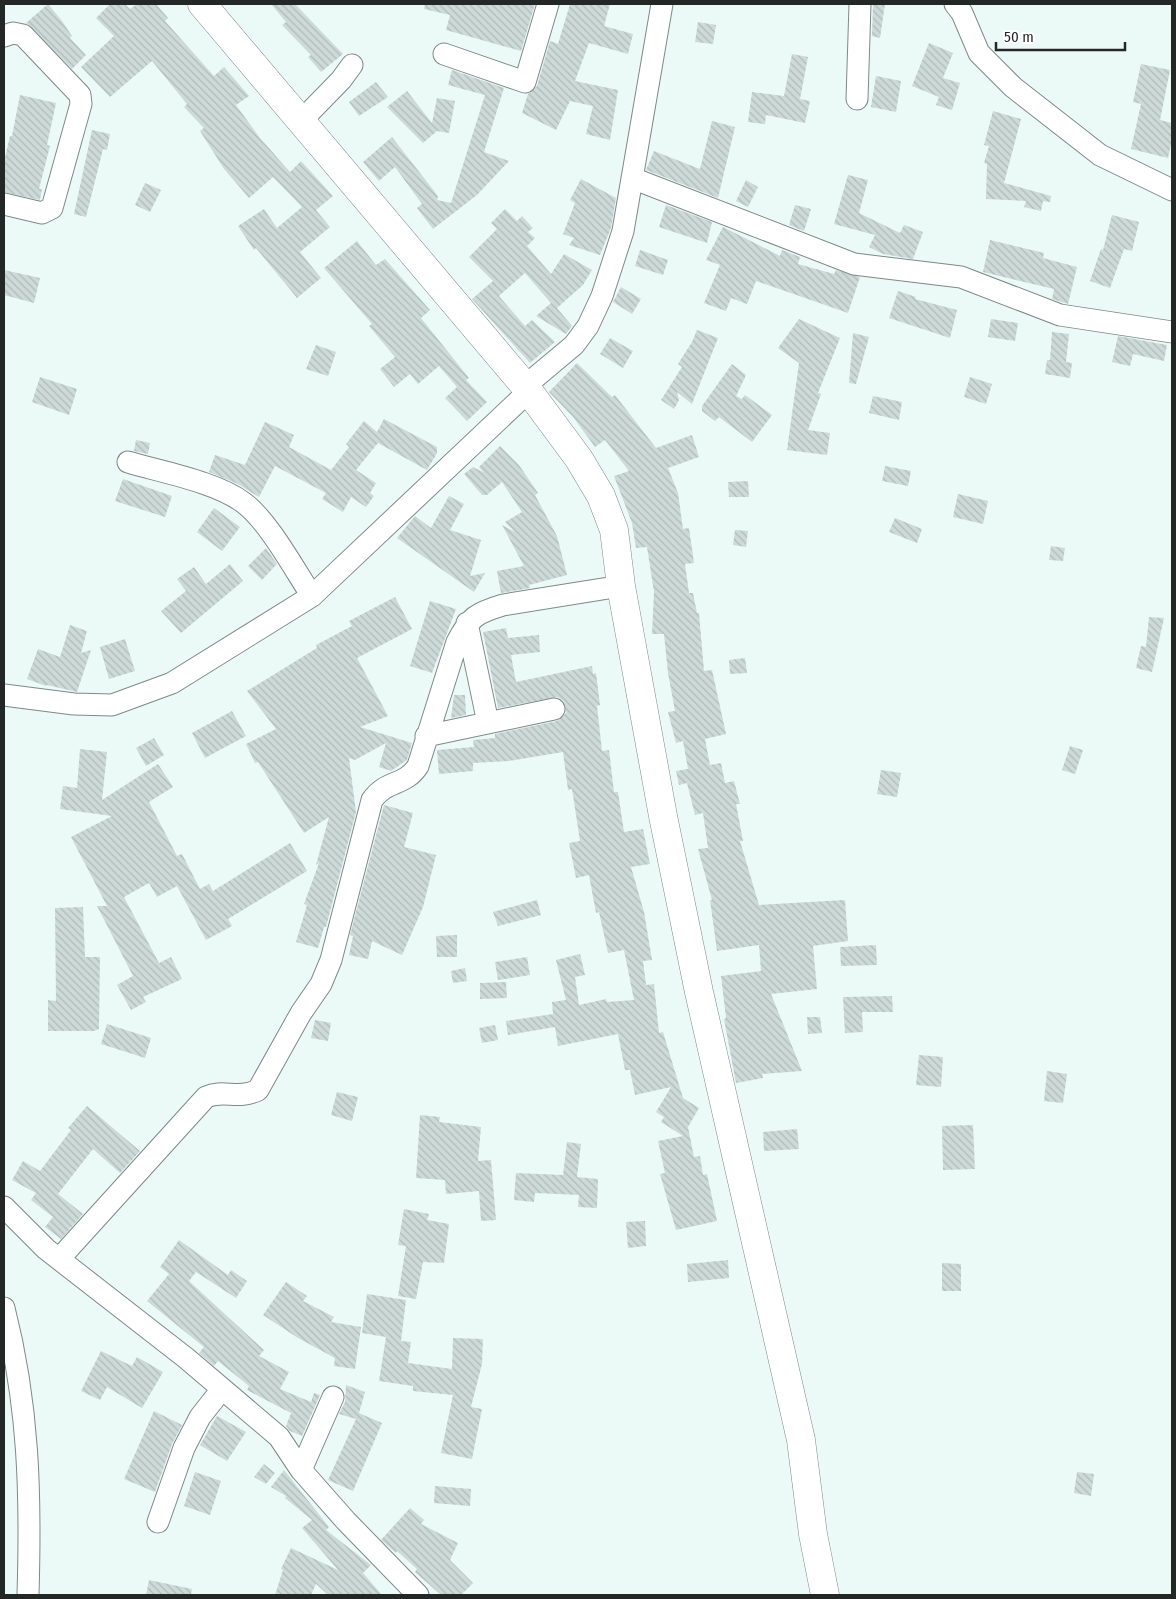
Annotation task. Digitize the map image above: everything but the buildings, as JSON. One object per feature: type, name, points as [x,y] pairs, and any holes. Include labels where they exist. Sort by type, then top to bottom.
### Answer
[{"type":"highway","points":[[202,4],[302,120],[527,389],[579,459],[601,496],[614,530],[621,586],[635,654],[663,816],[699,992],[801,1440],[813,1534],[825,1595]]},
{"type":"street","points":[[444,54],[525,82],[548,4]]},
{"type":"street","points":[[4,695],[74,704],[112,704],[141,696],[172,683],[312,596],[574,345],[588,326],[602,296],[623,231],[662,4]]},
{"type":"street","points":[[857,99],[860,4]]},
{"type":"street","points":[[954,4],[962,13],[979,53],[1013,87],[1100,155],[1172,190]]},
{"type":"street","points":[[4,36],[13,33],[23,35],[65,78],[80,96],[81,104],[52,208],[42,213],[4,204]]},
{"type":"street","points":[[302,120],[341,80],[352,65]]},
{"type":"street","points":[[632,178],[854,264],[962,277],[1060,315],[1172,332]]},
{"type":"street","points":[[128,462],[212,487],[233,495],[245,503],[263,522],[312,596]]},
{"type":"street","points":[[59,1259],[206,1097],[215,1093],[238,1096],[258,1090],[301,1013],[322,984],[332,960],[372,800],[379,790],[391,783],[407,779],[418,766],[457,642],[466,623],[484,611],[503,605],[621,586]]},
{"type":"street","points":[[466,623],[488,723]]},
{"type":"street","points":[[426,736],[554,708]]},
{"type":"street","points":[[4,1207],[59,1259],[279,1437],[300,1470],[346,1522],[418,1595]]},
{"type":"street","points":[[4,1308],[22,1391],[28,1456],[28,1595]]},
{"type":"street","points":[[158,1522],[184,1448],[200,1417],[222,1389]]},
{"type":"street","points":[[300,1470],[333,1397]]}]
